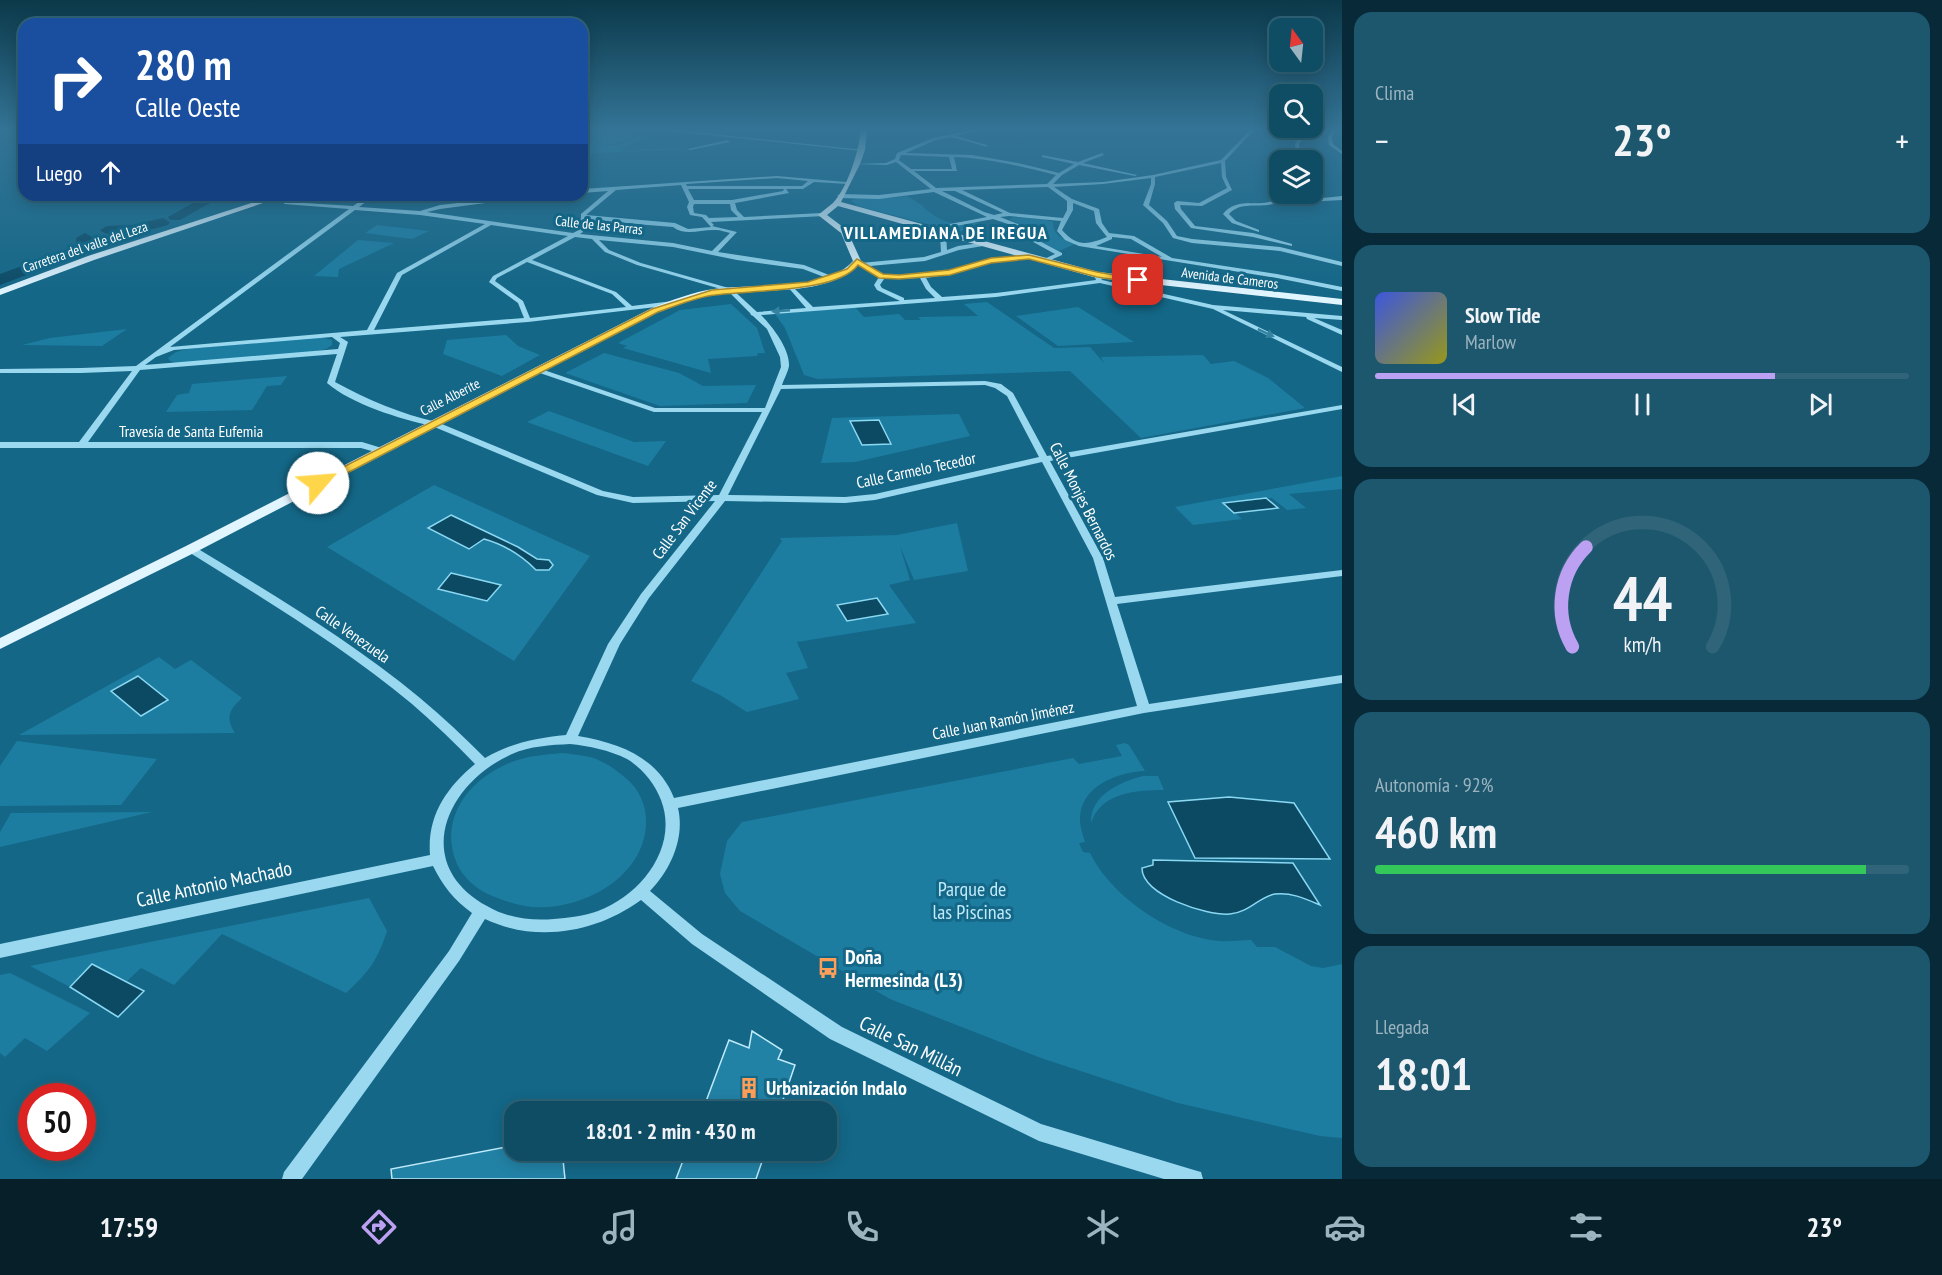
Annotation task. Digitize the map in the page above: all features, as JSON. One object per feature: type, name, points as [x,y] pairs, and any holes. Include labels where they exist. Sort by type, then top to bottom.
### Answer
[{"type":"main road","points":[[846,184],[839,200],[822,215],[844,232],[861,263]]},
{"type":"main road","name":"Avenida de Cameros","points":[[839,200],[1099,278],[1342,302]]},
{"type":"main road","name":"Carretera del valle del Leza","points":[[0,292],[91,258],[278,201]]},
{"type":"main road","name":"Calle Alberite","points":[[0,644],[191,549],[655,310],[674,303],[730,290],[790,286],[832,278],[850,271],[861,263]]},
{"type":"street","points":[[588,190],[654,184]]},
{"type":"street","points":[[683,184],[692,202],[690,207],[692,214],[700,213],[713,228]]},
{"type":"street","points":[[684,188],[803,187],[807,184]]},
{"type":"street","points":[[928,184],[982,213],[1016,225],[1028,237],[1060,254]]},
{"type":"street","points":[[839,200],[1009,184]]},
{"type":"street","points":[[1035,184],[1075,184]]},
{"type":"street","points":[[1153,184],[1146,206],[1165,222],[1175,237],[1192,241],[1280,249],[1342,263]]},
{"type":"street","points":[[1228,184],[1230,189],[1200,205],[1178,203],[1178,208],[1193,227],[1253,235],[1305,249]]},
{"type":"street","points":[[1049,185],[1070,200],[1097,210],[1102,229],[1109,236],[1132,237],[1177,261]]},
{"type":"street","points":[[692,202],[732,202],[788,192],[780,187]]},
{"type":"street","points":[[528,320],[521,302],[492,282],[495,277],[580,232],[583,215],[616,188]]},
{"type":"street","points":[[957,189],[1009,214]]},
{"type":"street","points":[[1323,199],[1342,198]]},
{"type":"street","points":[[1070,200],[1070,210],[1059,230],[1067,239],[1079,244],[1265,273],[1342,291]]},
{"type":"street","name":"Calle de las Parras","points":[[299,201],[353,209],[420,213],[574,236],[673,244],[804,267],[832,278]]},
{"type":"street","points":[[81,446],[137,369],[149,358],[364,201]]},
{"type":"street","points":[[420,213],[440,207],[492,201]]},
{"type":"street","points":[[732,202],[734,210],[742,218]]},
{"type":"street","points":[[1269,203],[1238,205],[1229,209],[1226,214],[1234,222],[1342,263]]},
{"type":"street","points":[[935,230],[1009,214],[1063,220]]},
{"type":"street","points":[[708,220],[822,215]]},
{"type":"street","points":[[584,218],[675,225],[679,230],[687,231],[713,228],[734,234],[714,253]]},
{"type":"street","points":[[369,333],[399,274],[489,224]]},
{"type":"street","points":[[935,230],[943,235],[944,252]]},
{"type":"street","points":[[673,244],[687,231]]},
{"type":"street","points":[[1090,246],[1110,238],[1109,236]]},
{"type":"street","points":[[594,238],[607,251],[639,264],[730,290]]},
{"type":"street","points":[[861,263],[925,259],[944,252],[987,244]]},
{"type":"street","points":[[1044,261],[1079,244]]},
{"type":"street","points":[[861,263],[882,276],[922,276],[950,272],[991,260],[1029,257]]},
{"type":"street","points":[[527,260],[614,293],[631,308]]},
{"type":"street","points":[[882,276],[877,285],[879,289],[905,301]]},
{"type":"street","points":[[922,276],[928,288],[940,299]]},
{"type":"street","points":[[753,314],[996,296],[1099,278],[1214,307],[1342,318]]},
{"type":"street","points":[[1321,286],[1342,282]]},
{"type":"street","points":[[790,286],[810,308]]},
{"type":"street","name":"Calle San Vicente","points":[[570,739],[614,644],[645,596],[722,498],[774,397],[785,367],[784,357],[770,328],[730,290]]},
{"type":"street","points":[[158,352],[173,348],[528,320],[674,303]]},
{"type":"street","points":[[1214,307],[1342,370]]},
{"type":"street","points":[[1300,314],[1342,333]]},
{"type":"street","points":[[342,347],[347,338],[358,334]]},
{"type":"street","points":[[333,335],[340,338],[342,347]]},
{"type":"street","points":[[0,371],[46,373],[137,369],[342,347]]},
{"type":"street","name":"Calle Carmelo Tecedor","points":[[342,347],[331,383],[346,392],[415,421],[434,424],[600,494],[633,500],[722,498],[845,500],[875,497],[1046,459],[1342,407]]},
{"type":"street","points":[[149,358],[149,363],[175,366]]},
{"type":"street","points":[[538,371],[654,410],[767,410]]},
{"type":"street","name":"Calle Monjes Bernardos","points":[[776,387],[986,383],[998,386],[1010,394],[1098,558],[1144,709]]},
{"type":"street","name":"Travesía de Santa Eufemia","points":[[0,445],[362,445],[382,451]]},
{"type":"street","name":"Calle Venezuela","points":[[191,549],[344,645],[420,703],[456,734],[483,764]]},
{"type":"street","points":[[1112,601],[1342,573]]},
{"type":"street","name":"Calle Juan Ramón Jiménez","points":[[671,804],[1144,709],[1342,680]]},
{"type":"street","points":[[570,739],[600,744],[632,757],[656,777],[671,804],[674,833],[664,864],[641,892],[606,914],[563,926],[519,926],[480,912],[452,889],[437,859],[435,832],[444,806],[460,783],[483,764],[508,751],[536,743],[570,739]]},
{"type":"street","name":"Calle Antonio Machado","points":[[0,951],[437,859]]},
{"type":"street","name":"Calle San Millán","points":[[641,892],[697,939],[836,1033],[1039,1132],[1194,1179]]},
{"type":"street","points":[[291,1179],[454,956],[480,912]]},
{"type":"green space","points":[[907,196],[945,221],[981,225],[958,232],[858,206],[851,201],[863,198]]},
{"type":"green space","points":[[1013,217],[1053,222],[1057,234],[1075,244],[1059,251],[1032,237],[1022,226],[1009,219]]},
{"type":"green space","points":[[377,225],[429,231],[412,239],[365,233]]},
{"type":"green space","points":[[358,240],[394,243],[339,269],[338,277],[314,276]]},
{"type":"green space","points":[[987,302],[1054,348],[1090,347],[1104,363],[1101,357],[1203,355],[1211,364],[1234,361],[1268,378],[1305,408],[1141,438],[1070,371],[818,379],[804,375],[785,328],[775,314],[855,307],[864,317],[899,314],[905,320],[921,320],[918,317],[978,316],[964,304]]},
{"type":"green space","points":[[731,304],[757,328],[765,353],[758,353],[757,356],[708,359],[711,373],[623,348],[627,346],[618,343],[680,310]]},
{"type":"green space","points":[[1078,307],[1134,342],[1058,346],[1016,316]]},
{"type":"green space","points":[[127,329],[102,346],[22,345],[50,338]]},
{"type":"green space","points":[[506,335],[518,346],[540,355],[502,376],[443,354],[447,340]]},
{"type":"green space","points":[[319,337],[332,340],[332,345],[326,349],[311,352],[177,363],[168,358],[176,352],[188,349]]},
{"type":"green space","points":[[604,353],[679,373],[703,386],[756,385],[747,403],[660,406],[565,373]]},
{"type":"green space","points":[[287,376],[281,385],[267,386],[252,410],[166,412],[177,395],[189,393],[192,384]]},
{"type":"green space","points":[[549,411],[634,442],[666,441],[648,466],[527,422]]},
{"type":"green space","points":[[959,414],[970,436],[855,462],[821,463],[832,418]]},
{"type":"green space","points":[[1342,476],[1342,489],[1289,494],[1306,508],[1287,510],[1272,498],[1224,503],[1242,519],[1193,525],[1175,507]]},
{"type":"green space","points":[[434,485],[590,556],[514,661],[327,547]]},
{"type":"green space","points":[[957,523],[968,571],[914,580],[900,546],[910,580],[889,585],[916,623],[797,642],[808,668],[786,673],[799,699],[747,712],[691,681],[782,541],[780,538],[897,535]]},
{"type":"green space","points":[[159,657],[175,669],[191,660],[242,698],[231,710],[229,718],[235,733],[19,735]]},
{"type":"green space","points":[[17,741],[157,759],[121,805],[0,806],[0,766]]},
{"type":"green space","name":"Parque de las Piscinas","points":[[1125,743],[1129,745],[1145,771],[1123,774],[1102,783],[1086,798],[1080,819],[1085,842],[1079,843],[1083,852],[1090,853],[1112,884],[1127,899],[1162,923],[1181,932],[1219,941],[1251,940],[1257,947],[1275,947],[1311,966],[1323,968],[1342,964],[1342,1138],[1320,1136],[1178,1103],[1041,1058],[890,999],[740,911],[725,893],[720,874],[727,841],[742,822],[1073,758],[1079,764],[1122,756],[1116,745]]},
{"type":"green space","points":[[562,753],[587,756],[600,761],[610,766],[635,788],[646,814],[644,838],[638,855],[628,869],[614,882],[599,892],[565,904],[547,907],[525,906],[485,892],[470,882],[463,873],[457,864],[452,848],[451,833],[459,806],[478,782],[505,765],[540,755]]},
{"type":"green space","points":[[1143,776],[1158,776],[1164,790],[1132,792],[1111,799],[1096,813],[1091,823],[1095,805],[1101,797],[1116,786]]},
{"type":"green space","points":[[152,812],[0,847],[0,832],[11,813]]},
{"type":"green space","points":[[369,898],[387,931],[371,965],[361,979],[346,993],[222,934],[174,985],[141,968],[127,981],[92,964],[70,987],[30,966]]},
{"type":"green space","points":[[10,973],[90,1013],[47,1051],[25,1038],[5,1057],[0,1053],[0,975]]},
{"type":"shaded area","points":[[879,420],[891,444],[862,445],[850,421]]},
{"type":"shaded area","points":[[1266,498],[1278,508],[1234,513],[1223,503]]},
{"type":"shaded area","points":[[451,515],[518,547],[537,559],[549,560],[553,565],[549,570],[536,570],[519,555],[499,544],[484,539],[469,549],[428,528]]},
{"type":"shaded area","points":[[451,573],[501,585],[487,601],[438,589]]},
{"type":"shaded area","points":[[877,598],[888,614],[847,621],[837,605]]},
{"type":"shaded area","points":[[138,676],[168,700],[141,716],[111,691]]},
{"type":"shaded area","points":[[1229,797],[1294,803],[1330,859],[1195,858],[1168,802]]},
{"type":"shaded area","points":[[1153,860],[1293,863],[1320,905],[1287,894],[1275,894],[1237,913],[1220,914],[1206,911],[1177,902],[1152,887],[1145,878],[1142,868],[1153,865]]},
{"type":"shaded area","points":[[92,964],[144,991],[118,1017],[70,987]]},
{"type":"building","name":"Urbanización Indalo","points":[[752,1031],[782,1050],[778,1059],[795,1065],[783,1101],[706,1101],[729,1040],[749,1048]]},
{"type":"building","points":[[504,1147],[504,1161],[563,1161],[565,1179],[392,1179],[391,1169]]},
{"type":"building","points":[[683,1161],[762,1161],[756,1179],[676,1179]]},
{"type":"waterway","points":[[175,217],[206,201]]},
{"type":"waterway","points":[[107,230],[132,229],[163,222]]},
{"type":"waterway","points":[[0,280],[85,248],[83,238],[85,237]]},
{"type":"place","name":"Doña Hermesinda (L3)","points":[[828,968]]},
{"type":"place","name":"Urbanización Indalo","points":[[749,1088]]},
{"type":"district","name":"VILLAMEDIANA DE IREGUA","points":[[946,232]]},
{"type":"route","points":[[318,483],[655,310],[712,292],[809,284],[850,271],[855,267],[857,261],[882,276],[899,277],[926,276],[969,268],[991,260],[1029,257],[1097,275],[1138,280]]}]
